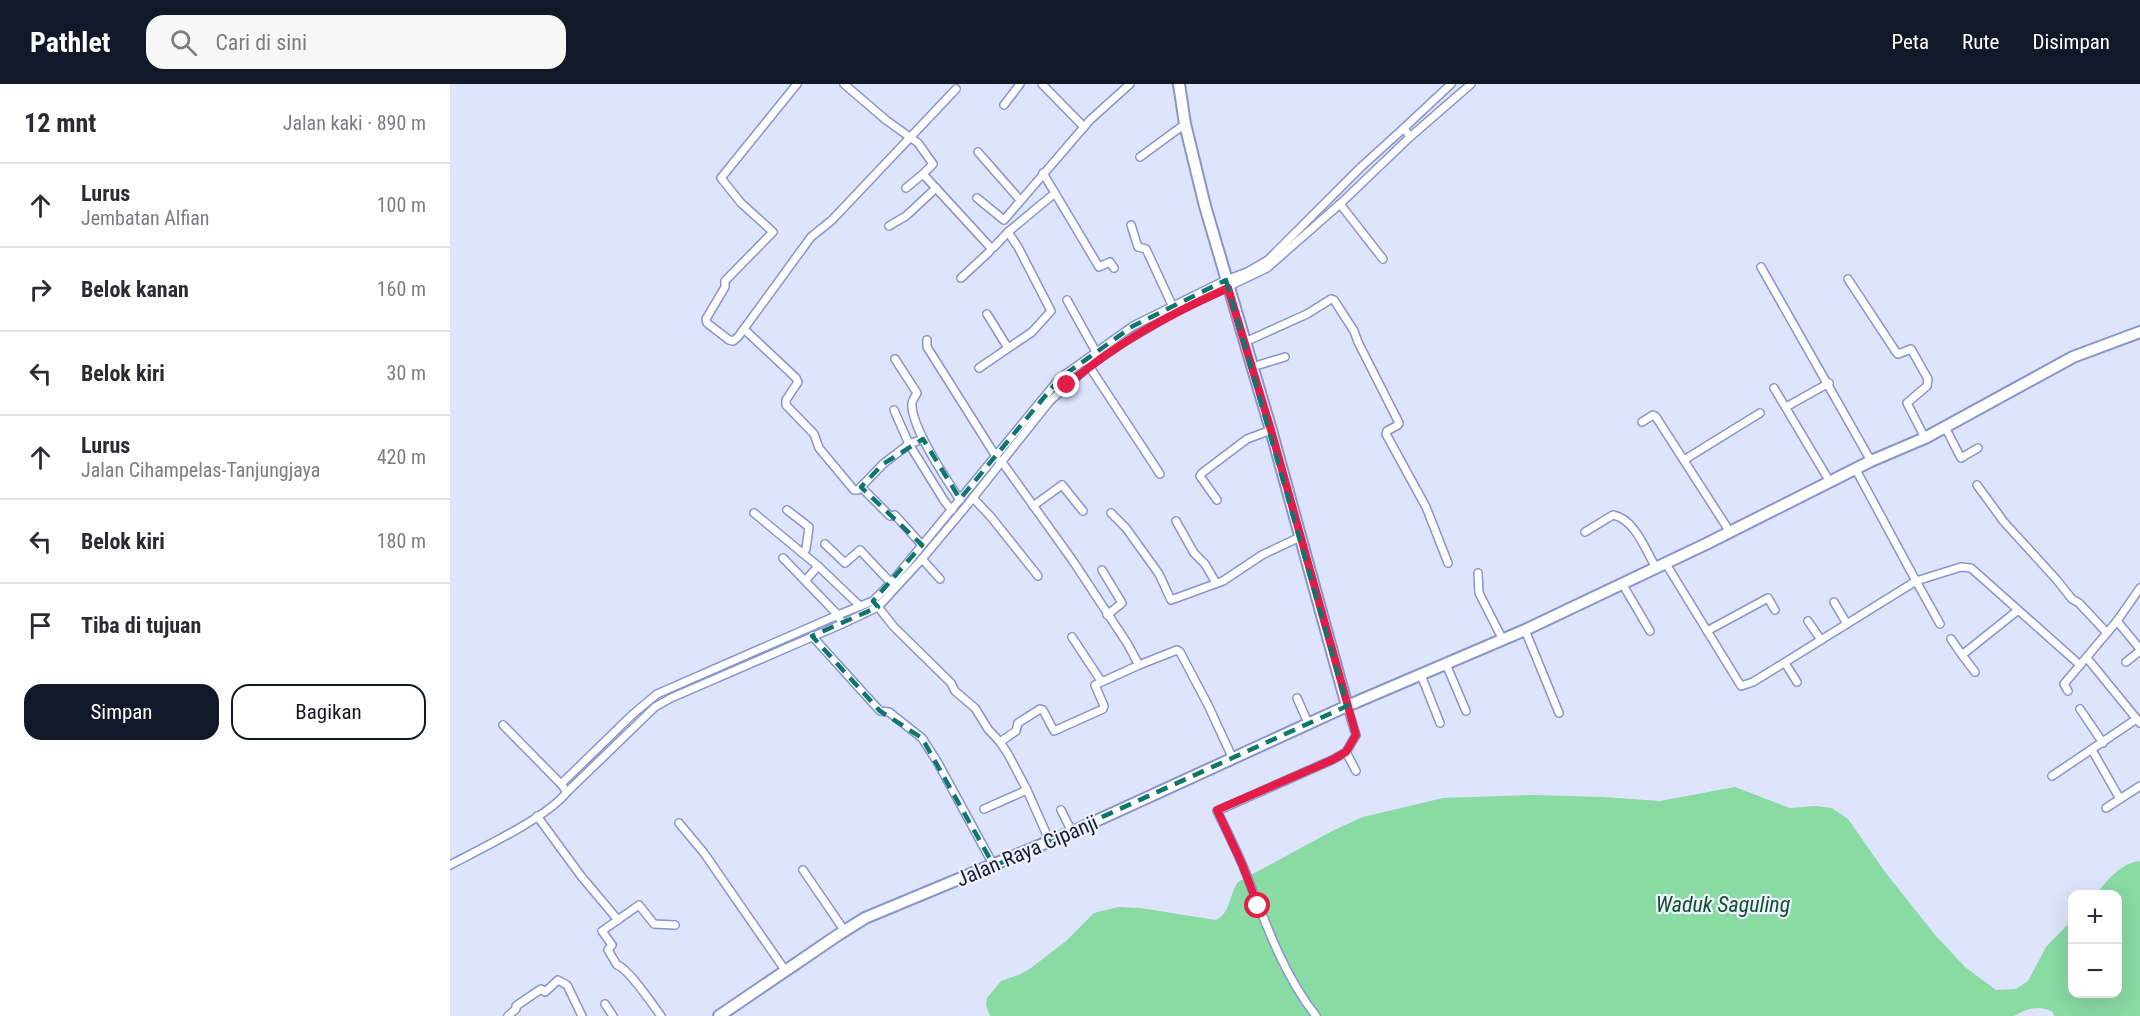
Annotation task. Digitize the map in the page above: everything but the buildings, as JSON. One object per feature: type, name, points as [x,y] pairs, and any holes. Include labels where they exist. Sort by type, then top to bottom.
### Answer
[{"type":"main road","points":[[1179,84],[1185,124],[1205,206],[1271,430],[1347,706]]},
{"type":"main road","name":"Jalan Raya Cipanji","points":[[719,1016],[844,930],[883,910],[1050,842],[1347,706],[1525,630],[1623,585],[1855,468],[1925,438],[2073,357],[2138,337]]},
{"type":"street","points":[[797,84],[721,178],[741,203],[772,232],[725,281],[725,287],[706,319],[707,323],[729,340],[733,341],[744,329],[811,237],[832,220],[956,89]]},
{"type":"street","points":[[844,84],[886,120],[918,143],[933,164],[906,188]]},
{"type":"street","points":[[1004,105],[1020,84]]},
{"type":"street","points":[[1042,84],[1084,127]]},
{"type":"street","points":[[977,198],[1003,221],[1084,127],[1130,84]]},
{"type":"street","points":[[561,784],[633,714],[657,694],[838,615],[860,606],[875,604],[960,500],[999,460],[1063,382],[1096,352],[1135,330],[1175,312],[1268,260],[1407,133],[1451,84]]},
{"type":"street","points":[[1063,382],[1089,366],[1172,305],[1267,268],[1340,204],[1358,179],[1407,133],[1471,84]]},
{"type":"street","points":[[1140,157],[1185,124]]},
{"type":"street","points":[[978,152],[1020,200]]},
{"type":"street","points":[[1043,173],[1099,267],[1110,262],[1114,268]]},
{"type":"street","points":[[923,174],[992,248]]},
{"type":"street","points":[[889,226],[906,216],[936,188]]},
{"type":"street","points":[[961,278],[1008,232],[1055,193]]},
{"type":"street","points":[[1340,204],[1383,260]]},
{"type":"street","points":[[1131,225],[1138,247],[1146,249],[1172,305]]},
{"type":"street","points":[[978,368],[1039,326],[1051,311],[1008,232]]},
{"type":"street","points":[[1761,267],[1871,461]]},
{"type":"street","points":[[1848,279],[1896,352],[1898,354],[1911,349],[1928,379],[1927,386],[1906,403],[1925,438]]},
{"type":"street","points":[[1245,342],[1307,314],[1331,299],[1334,300],[1354,330],[1399,423],[1386,434],[1426,507],[1448,563]]},
{"type":"street","points":[[1067,300],[1096,352]]},
{"type":"street","points":[[987,314],[1008,348]]},
{"type":"street","points":[[744,329],[796,378],[798,382],[786,400],[786,405],[814,434],[819,448],[854,489],[858,490],[884,464],[909,444],[923,439]]},
{"type":"street","points":[[927,340],[927,347],[951,387],[999,460],[1073,561],[1128,644],[1139,665]]},
{"type":"street","points":[[1252,367],[1285,357]]},
{"type":"street","points":[[895,359],[917,393],[912,407],[923,439],[960,500]]},
{"type":"street","points":[[1089,366],[1160,474]]},
{"type":"street","points":[[1786,407],[1828,383]]},
{"type":"street","points":[[1774,388],[1830,482]]},
{"type":"street","points":[[894,410],[909,444],[952,510]]},
{"type":"street","points":[[1684,460],[1760,413]]},
{"type":"street","points":[[1642,423],[1655,416],[1730,532]]},
{"type":"street","points":[[1946,427],[1961,458],[1978,448]]},
{"type":"street","points":[[1217,500],[1200,477],[1202,473],[1247,440],[1271,430]]},
{"type":"street","points":[[450,866],[537,816],[567,792],[656,707],[842,624],[875,604],[922,559],[973,498],[999,460]]},
{"type":"street","points":[[1855,468],[1940,624]]},
{"type":"street","points":[[1033,506],[1062,485],[1083,511]]},
{"type":"street","points":[[1977,485],[2004,522],[2040,560],[2072,599],[2079,603],[2107,633]]},
{"type":"street","points":[[861,487],[890,516],[896,515],[922,545]]},
{"type":"street","points":[[973,498],[1038,576]]},
{"type":"street","points":[[788,510],[809,527],[806,549],[802,553]]},
{"type":"street","points":[[754,513],[818,566],[860,606]]},
{"type":"street","points":[[1111,513],[1126,528],[1159,574],[1171,600],[1224,581],[1262,555],[1300,537]]},
{"type":"street","points":[[1585,532],[1613,515],[1621,517],[1631,526],[1707,631],[1741,686],[1748,685],[1785,663],[1916,581],[1968,567],[2080,665]]},
{"type":"street","points":[[1176,521],[1194,553],[1205,564],[1216,583]]},
{"type":"street","points":[[825,544],[844,562],[860,550],[891,584]]},
{"type":"street","points":[[783,558],[838,615],[842,624]]},
{"type":"street","points":[[922,559],[940,579]]},
{"type":"street","points":[[806,580],[818,566]]},
{"type":"street","points":[[1102,570],[1122,603],[1107,615]]},
{"type":"street","points":[[1478,573],[1480,596],[1503,640]]},
{"type":"street","points":[[1623,585],[1650,631]]},
{"type":"street","points":[[2068,691],[2064,684],[2117,621],[2140,588]]},
{"type":"street","points":[[1707,631],[1768,598],[1775,610]]},
{"type":"street","points":[[1834,602],[1847,624]]},
{"type":"street","points":[[875,604],[955,691],[975,708],[988,729],[1000,742],[1027,790],[1050,842]]},
{"type":"street","points":[[1962,655],[2017,611]]},
{"type":"street","points":[[1808,621],[1821,640]]},
{"type":"street","points":[[2117,621],[2140,651],[2126,662]]},
{"type":"street","points":[[1525,630],[1559,713]]},
{"type":"street","points":[[812,636],[880,711],[889,712],[922,738],[994,866]]},
{"type":"street","points":[[1072,637],[1101,681]]},
{"type":"street","points":[[1951,639],[1975,672]]},
{"type":"street","points":[[1000,742],[1016,730],[1018,723],[1040,709],[1043,710],[1054,731],[1103,709],[1104,706],[1094,686],[1176,650],[1180,652],[1208,705],[1233,759]]},
{"type":"street","points":[[2052,776],[2138,721],[2086,658]]},
{"type":"street","points":[[1785,663],[1797,682]]},
{"type":"street","points":[[1446,664],[1466,711]]},
{"type":"street","points":[[1421,675],[1440,723]]},
{"type":"street","points":[[1297,698],[1309,725]]},
{"type":"street","points":[[1316,1016],[1288,976],[1218,811],[1346,752],[1356,735],[1347,706]]},
{"type":"street","points":[[2080,708],[2103,743]]},
{"type":"street","points":[[503,725],[567,792]]},
{"type":"street","points":[[2092,750],[2120,799]]},
{"type":"street","points":[[1346,752],[1356,771]]},
{"type":"street","points":[[2106,808],[2140,786]]},
{"type":"street","points":[[984,809],[1027,790]]},
{"type":"street","points":[[1060,810],[1072,832]]},
{"type":"street","points":[[537,816],[581,876],[618,920]]},
{"type":"street","points":[[679,823],[704,854],[785,970]]},
{"type":"street","points":[[803,870],[844,930]]},
{"type":"street","points":[[661,1016],[631,976],[617,965],[608,950],[612,945],[602,931],[639,904],[654,924],[675,925]]},
{"type":"street","points":[[508,1016],[516,1009],[516,1006],[541,989],[545,992],[558,980],[567,985],[582,1016]]},
{"type":"street","points":[[604,1004],[613,1016]]},
{"type":"highlighted area","points":[[1226,280],[1347,706],[994,866],[922,738],[880,711],[812,636],[878,607],[873,601],[922,545],[861,487],[883,464],[923,439],[960,499],[1060,378],[1133,326]]},
{"type":"water","name":"Waduk Saguling","points":[[1735,787],[1790,808],[1815,806],[1832,808],[1848,819],[1885,872],[1936,936],[1965,967],[1996,990],[2016,989],[2028,981],[2046,947],[2068,924],[2068,998],[2122,998],[2122,890],[2100,890],[2120,869],[2140,861],[2140,1016],[2054,1016],[2053,1012],[2038,1008],[2014,1016],[990,1016],[986,1005],[987,998],[1001,981],[1031,968],[1066,941],[1094,913],[1118,907],[1140,908],[1216,920],[1227,908],[1238,882],[1334,830],[1363,817],[1443,798],[1534,795],[1660,801]]},
{"type":"route","points":[[1067,385],[1101,357],[1158,321],[1228,288],[1271,430],[1356,732],[1354,741],[1346,752],[1332,760],[1217,810],[1258,906]]}]
